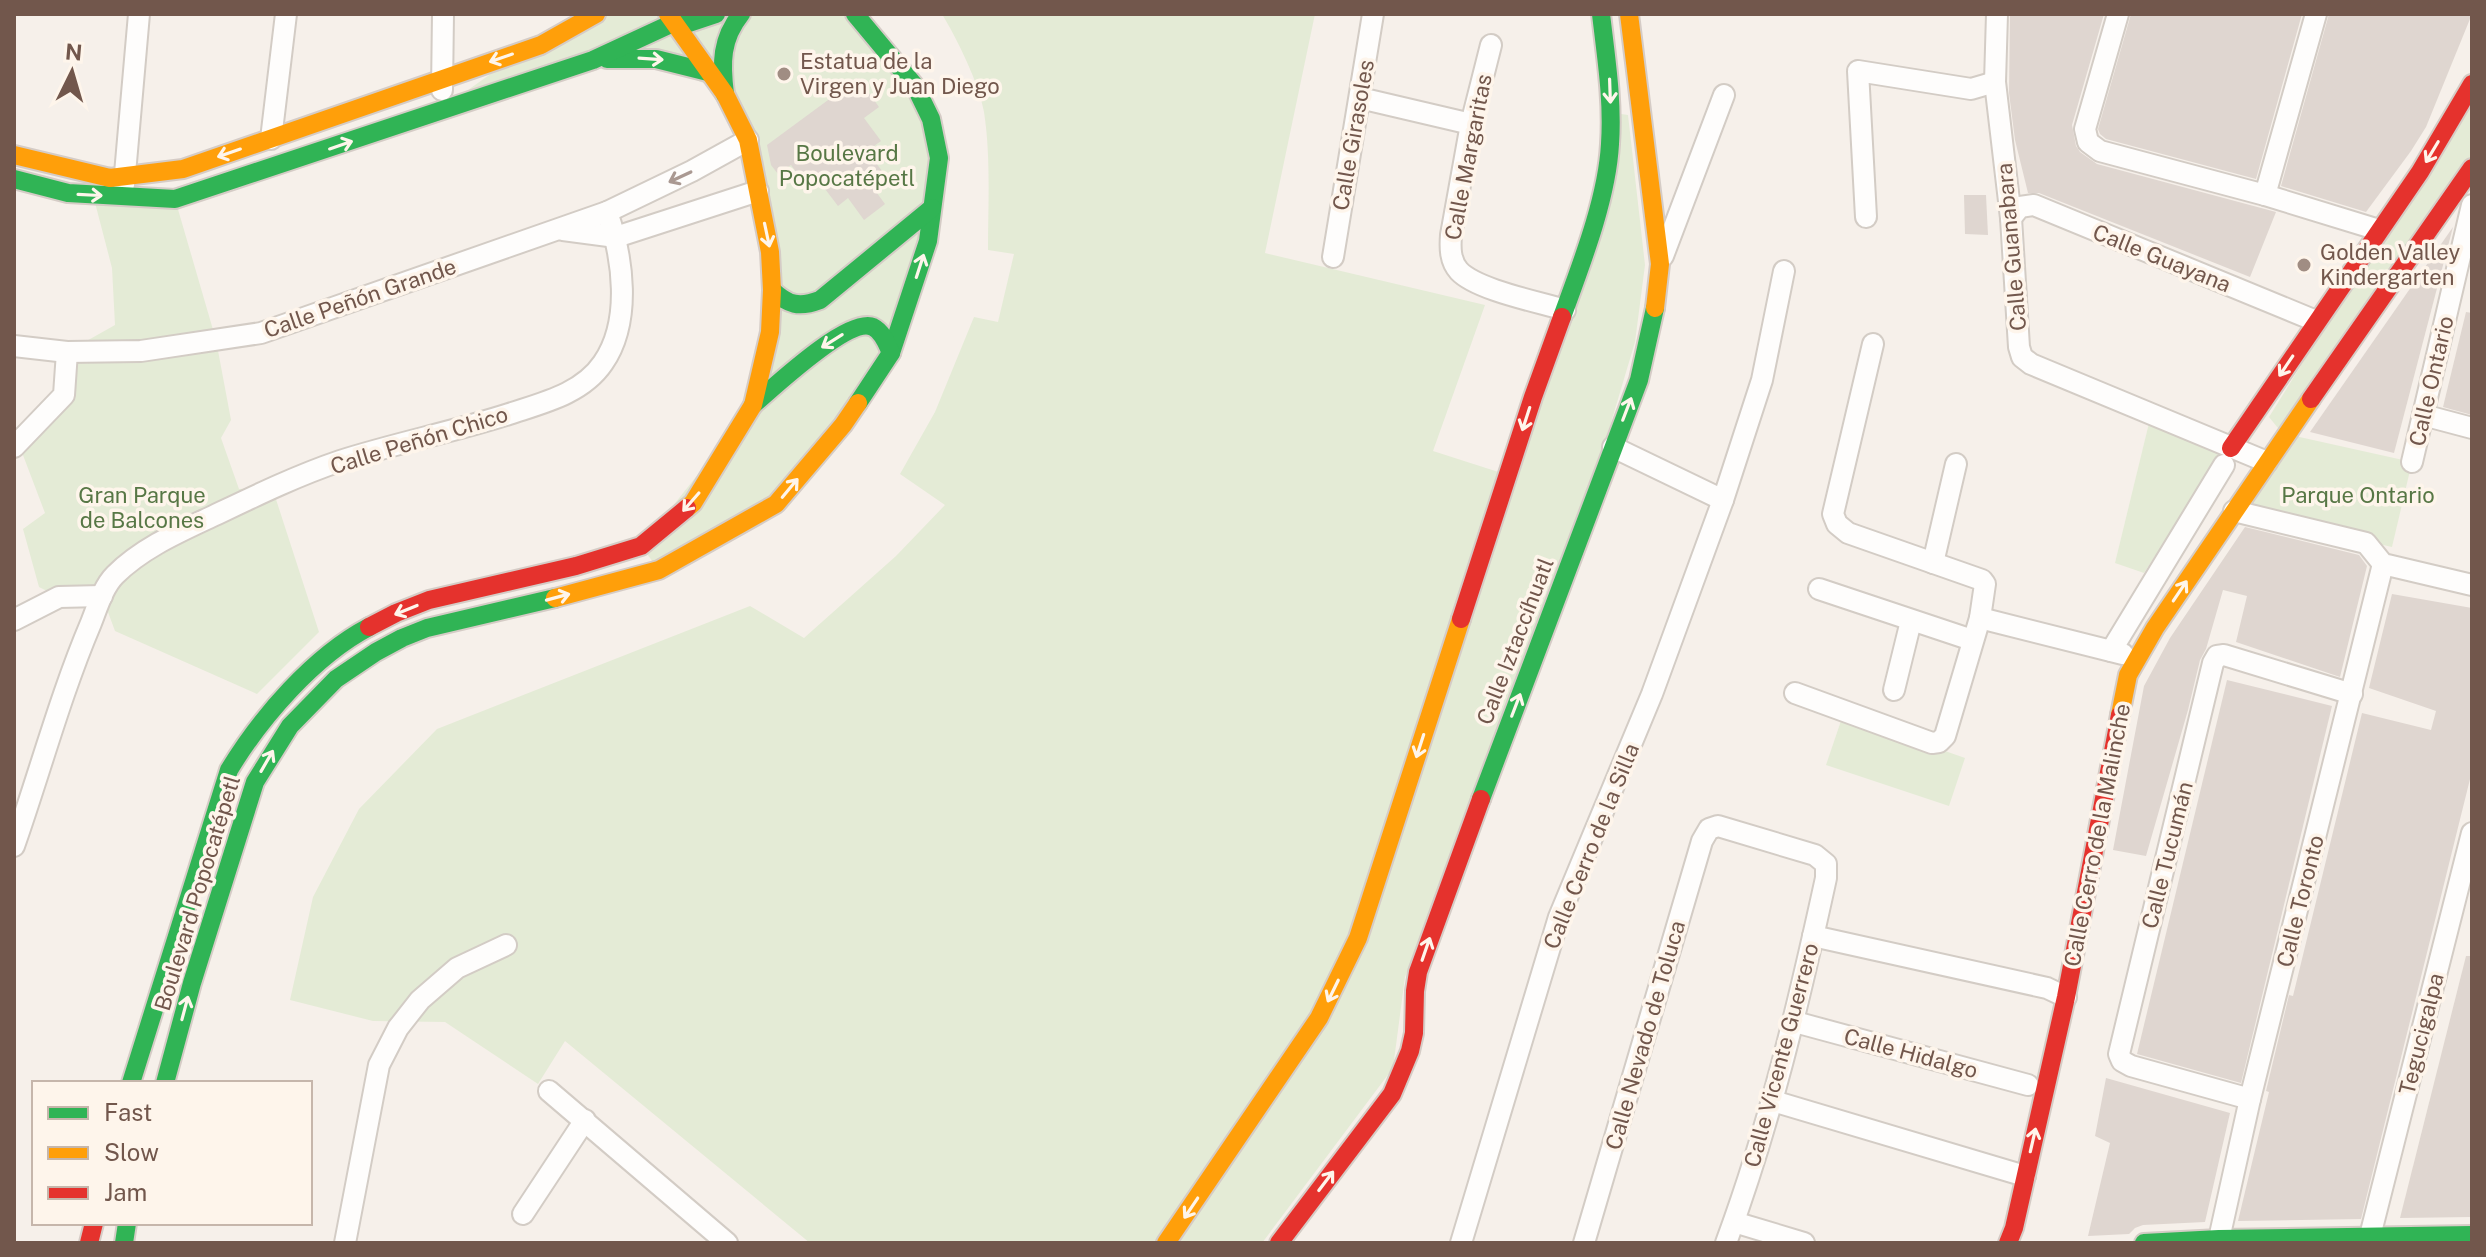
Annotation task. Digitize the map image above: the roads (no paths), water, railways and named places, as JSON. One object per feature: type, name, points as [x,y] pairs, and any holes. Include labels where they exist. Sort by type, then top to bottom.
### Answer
[{"type":"street","points":[[124,186],[139,14]]},
{"type":"street","points":[[271,139],[286,14]]},
{"type":"street","points":[[441,111],[443,14]]},
{"type":"street","points":[[541,45],[574,14]]},
{"type":"street","points":[[14,179],[68,193],[124,186],[183,169],[541,45],[596,14]]},
{"type":"street","points":[[14,155],[110,178],[124,186],[175,199],[593,60],[672,18],[689,23],[716,14]]},
{"type":"street","points":[[725,94],[721,58],[730,28],[741,14]]},
{"type":"street","name":"Boulevard Popocatépetl","points":[[166,1081],[192,983],[255,782],[290,726],[336,679],[389,645],[427,628],[659,570],[776,504],[843,425],[891,353],[928,241],[939,158],[931,119],[915,86],[855,14]]},
{"type":"street","name":"Calle Girasoles","points":[[1333,257],[1373,14]]},
{"type":"street","points":[[1166,1243],[1319,1018],[1358,938],[1601,199],[1610,146],[1609,70],[1601,14]]},
{"type":"street","name":"Calle Iztaccíhuatl","points":[[1279,1243],[1392,1094],[1410,1051],[1414,1033],[1415,991],[1428,943],[1639,380],[1654,317],[1660,264],[1629,14]]},
{"type":"street","name":"Calle Guanabara","points":[[1997,14],[1995,82],[2011,218],[2022,357],[2227,456],[2267,462]]},
{"type":"street","points":[[2118,14],[2085,129],[2088,142],[2100,151],[2265,195],[2379,230]]},
{"type":"street","points":[[2265,195],[2316,14]]},
{"type":"street","name":"Boulevard Popocatépetl","points":[[132,1081],[229,770],[249,737],[272,710],[326,656],[360,632],[396,613],[429,600],[576,566],[641,546],[693,503],[753,405],[770,332],[772,290],[770,252],[748,140],[725,94],[672,18]]},
{"type":"street","name":"Calle Margaritas","points":[[1491,45],[1471,124],[1450,252],[1457,269],[1470,279],[1514,296],[1565,310]]},
{"type":"street","points":[[593,60],[656,59],[708,72]]},
{"type":"street","points":[[1866,217],[1858,71],[1971,89],[1995,82]]},
{"type":"street","points":[[2111,651],[2227,456],[2420,172],[2472,84]]},
{"type":"street","points":[[1660,264],[1724,95]]},
{"type":"street","points":[[1360,98],[1471,124]]},
{"type":"street","name":"Calle Peñón Grande","points":[[14,346],[67,352],[141,351],[261,333],[607,212],[748,140]]},
{"type":"street","name":"Calle Cerro de la Malinche","points":[[2008,1243],[2066,997],[2126,683],[2155,628],[2472,168]]},
{"type":"street","name":"Calle Peñón Grande","points":[[559,230],[616,237],[758,191]]},
{"type":"street","name":"Calle Guayana","points":[[2011,218],[2020,207],[2034,205],[2316,321]]},
{"type":"street","name":"Calle Ontario","points":[[2412,462],[2472,205]]},
{"type":"street","points":[[772,290],[785,303],[794,306],[807,306],[820,300],[932,208]]},
{"type":"street","name":"Calle Peñón Chico","points":[[14,846],[76,660],[102,596],[114,576],[160,541],[272,487],[342,461],[459,430],[558,397],[584,383],[603,364],[615,340],[620,317],[622,291],[616,237],[607,212]]},
{"type":"street","name":"Calle Cerro de la Silla","points":[[1461,1243],[1559,917],[1652,694],[1723,500],[1762,380],[1784,271]]},
{"type":"street","points":[[753,405],[822,347],[856,326],[872,326],[882,334],[891,353]]},
{"type":"street","points":[[1795,693],[1932,743],[1939,742],[1945,736],[1980,618],[1985,584],[1982,580],[1848,533],[1837,524],[1833,514],[1873,344]]},
{"type":"street","points":[[14,447],[64,395],[67,352]]},
{"type":"street","points":[[2423,415],[2472,428]]},
{"type":"street","points":[[1613,447],[1723,500]]},
{"type":"street","points":[[1933,563],[1956,464]]},
{"type":"street","points":[[2234,511],[2366,543],[2383,564],[2472,585]]},
{"type":"street","name":"Calle Toronto","points":[[2219,1239],[2250,1099],[2383,564]]},
{"type":"street","points":[[1819,589],[1972,640]]},
{"type":"street","points":[[14,620],[59,597],[102,596]]},
{"type":"street","points":[[1980,618],[2138,657]]},
{"type":"street","points":[[1894,690],[1911,621]]},
{"type":"street","name":"Calle Tucumán","points":[[2250,1099],[2131,1066],[2122,1061],[2119,1054],[2213,663],[2217,656],[2224,655],[2352,694]]},
{"type":"street","points":[[14,785],[24,797],[26,811]]},
{"type":"street","name":"Calle Vicente Guerrero","points":[[1709,829],[1718,826],[1815,855],[1826,864],[1826,878],[1795,1022],[1773,1101],[1726,1243]]},
{"type":"street","name":"Calle Nevado de Toluca","points":[[1584,1243],[1702,841],[1709,829]]},
{"type":"street","name":"Tegucigalpa","points":[[2370,1236],[2472,833]]},
{"type":"street","points":[[1813,936],[2047,988],[2066,997]]},
{"type":"street","points":[[347,1240],[379,1065],[398,1028],[420,1000],[457,968],[506,945]]},
{"type":"street","name":"Calle Hidalgo","points":[[1795,1022],[2028,1085]]},
{"type":"street","points":[[549,1091],[727,1243]]},
{"type":"street","points":[[1773,1101],[2025,1176]]},
{"type":"street","points":[[523,1214],[585,1120]]},
{"type":"street","points":[[1734,1222],[1804,1243]]},
{"type":"street","points":[[2144,1243],[2370,1236],[2446,1239],[2472,1235]]},
{"type":"place","name":"Estatua de la Virgen y Juan Diego","points":[[784,74]]},
{"type":"place","name":"Golden Valley Kindergarten","points":[[2304,265]]},
{"type":"park label","name":"Parque Ontario","points":[[2358,495]]},
{"type":"park label","name":"Gran Parque de Balcones","points":[[142,508]]}]
